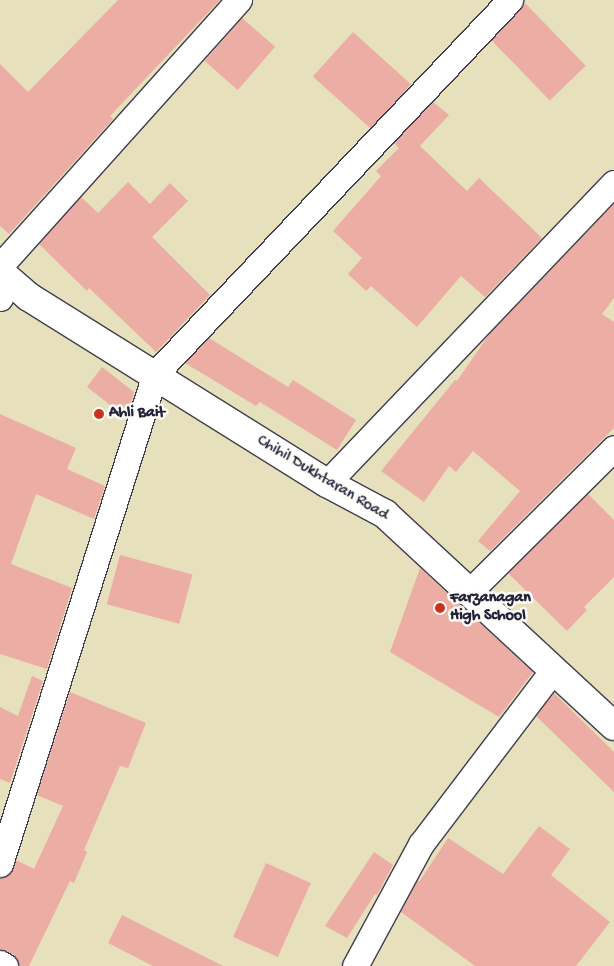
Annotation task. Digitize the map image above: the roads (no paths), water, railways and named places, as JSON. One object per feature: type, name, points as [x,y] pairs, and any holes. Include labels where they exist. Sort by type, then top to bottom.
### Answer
[{"type":"street","points":[[2,279],[239,0]]},
{"type":"street","points":[[0,864],[156,374],[510,0]]},
{"type":"street","points":[[326,483],[614,183]]},
{"type":"street","name":"Chihil Dukhtaran Road","points":[[2,279],[156,374],[326,483],[385,514],[552,670],[613,723]]},
{"type":"street","points":[[469,592],[614,448]]},
{"type":"street","points":[[355,966],[421,844],[552,670]]},
{"type":"street","points":[[0,963],[5,966]]},
{"type":"place","name":"Ahli Bait","points":[[99,414]]},
{"type":"place","name":"Farzanagan High School","points":[[440,608]]}]
